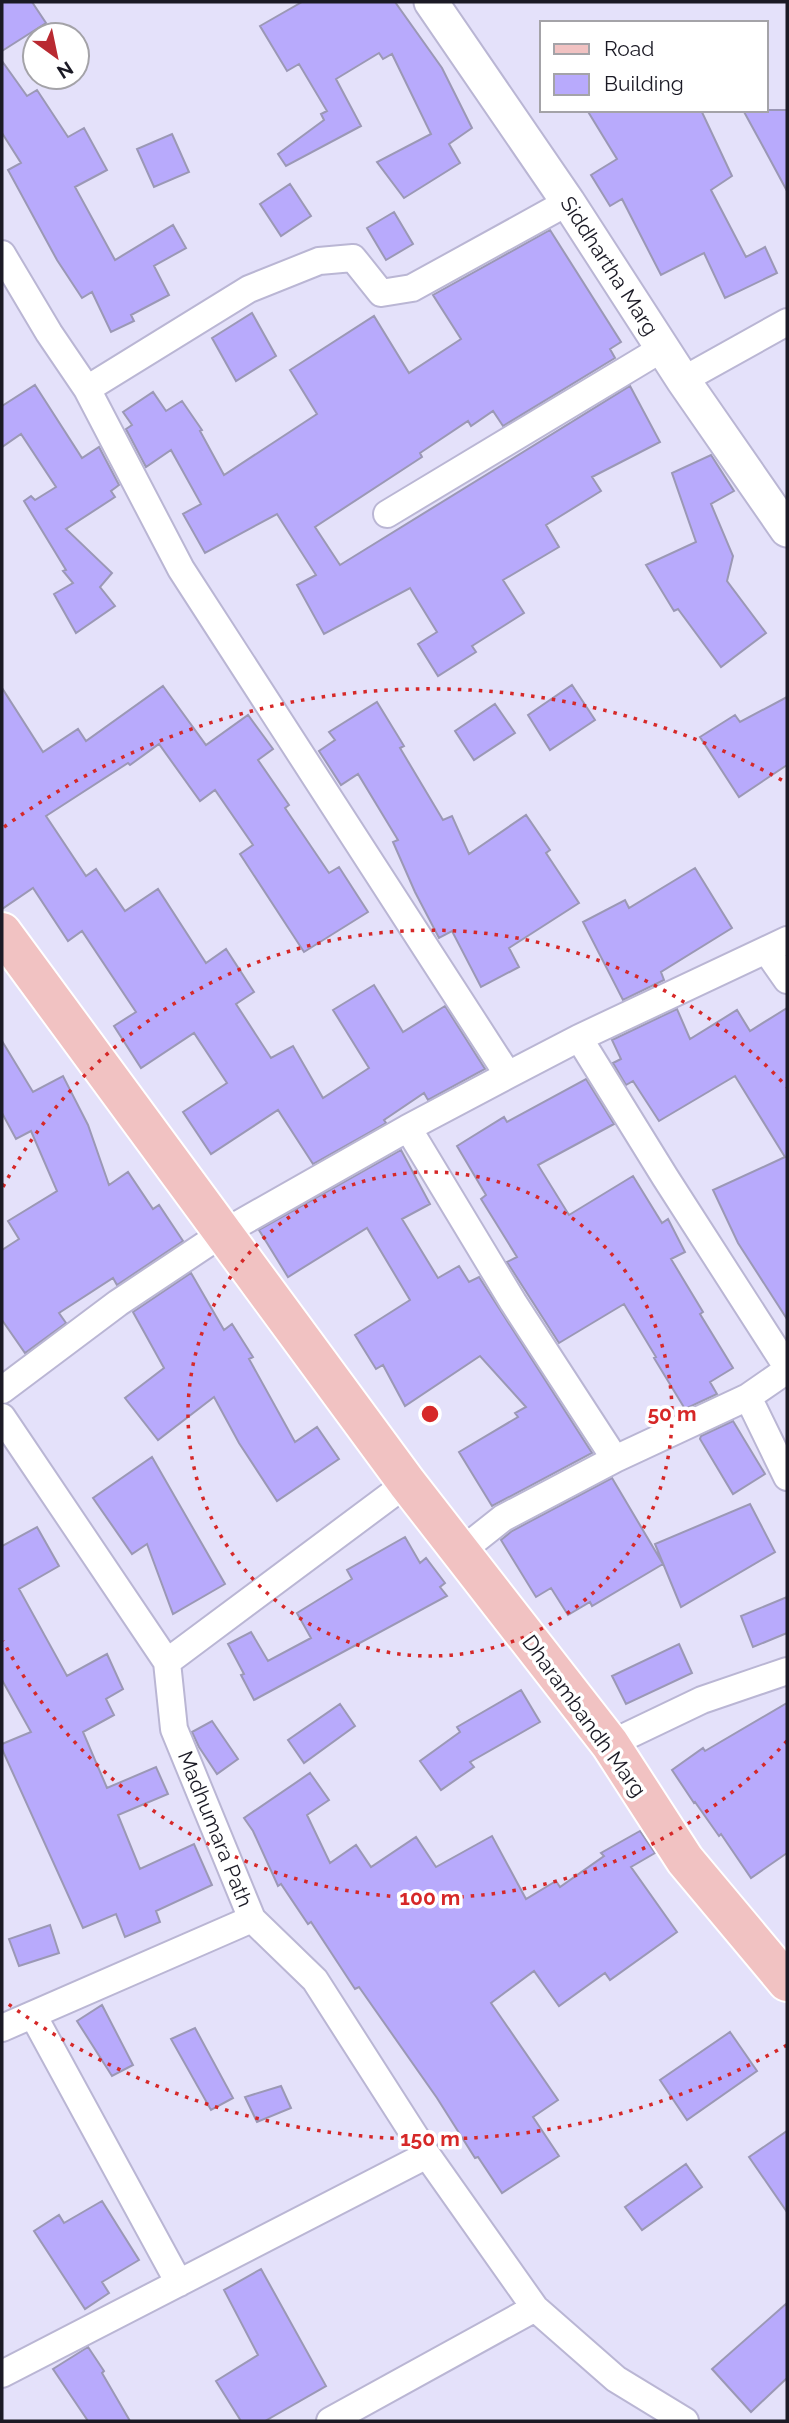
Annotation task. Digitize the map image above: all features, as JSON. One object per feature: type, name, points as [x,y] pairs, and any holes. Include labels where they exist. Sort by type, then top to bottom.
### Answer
[{"type":"main road","name":"Dharambandh Marg","points":[[2,932],[407,1483],[610,1744],[685,1860],[787,1982]]},
{"type":"street","name":"Siddhartha Marg","points":[[431,2],[568,201],[683,380],[787,530]]},
{"type":"street","points":[[87,389],[249,289],[318,261],[353,258],[381,293],[412,288],[568,201]]},
{"type":"street","points":[[2,254],[49,333],[87,389],[181,569],[508,1075]]},
{"type":"street","points":[[683,380],[787,322]]},
{"type":"street","points":[[387,513],[663,348]]},
{"type":"street","points":[[2,1390],[118,1303],[223,1233],[408,1128],[508,1075],[579,1038],[776,945],[787,980]]},
{"type":"street","points":[[460,1552],[503,1518],[615,1459],[748,1397],[787,1368],[664,1177],[579,1038]]},
{"type":"street","points":[[408,1128],[513,1302],[615,1459]]},
{"type":"street","points":[[748,1397],[787,1477]]},
{"type":"street","points":[[2,1416],[167,1662],[407,1483]]},
{"type":"street","name":"Madhumara Path","points":[[167,1662],[174,1729],[252,1919],[315,1980],[427,2155],[535,2308],[616,2379],[685,2421]]},
{"type":"street","points":[[610,1744],[702,1700],[787,1671]]},
{"type":"street","points":[[2,2028],[252,1919]]},
{"type":"street","points":[[33,2015],[179,2283]]},
{"type":"street","points":[[2,2374],[427,2155]]},
{"type":"street","points":[[335,2420],[535,2308]]},
{"type":"building","points":[[2,2],[32,2],[45,21],[21,21],[21,39],[2,51]]},
{"type":"building","points":[[302,2],[395,2],[442,68],[472,128],[449,144],[460,163],[404,198],[377,162],[431,134],[392,54],[383,59],[379,53],[336,79],[361,126],[286,166],[278,154],[324,120],[321,114],[327,111],[299,64],[287,71],[260,26]]},
{"type":"building","points":[[2,61],[21,91],[27,96],[38,91],[68,137],[84,128],[107,170],[75,187],[115,260],[173,225],[186,248],[154,266],[169,295],[131,315],[134,321],[111,332],[92,292],[82,298],[57,260],[8,170],[21,163],[2,133]]},
{"type":"building","points":[[787,110],[787,191],[744,112]]},
{"type":"building","points":[[588,112],[702,112],[732,176],[711,190],[746,257],[765,247],[777,273],[725,298],[704,253],[661,275],[622,199],[610,206],[591,175],[617,159]]},
{"type":"building","points":[[172,134],[189,172],[154,187],[137,149]]},
{"type":"building","points":[[290,184],[311,216],[281,236],[260,204]]},
{"type":"building","points":[[394,212],[413,244],[386,260],[367,228]]},
{"type":"building","points":[[550,230],[621,342],[610,349],[615,358],[503,426],[493,411],[471,426],[468,421],[420,453],[422,457],[315,527],[340,565],[630,386],[660,442],[592,477],[601,491],[546,525],[559,547],[503,580],[524,613],[472,646],[476,652],[438,676],[418,644],[437,632],[410,588],[324,634],[297,585],[316,575],[277,514],[205,553],[183,514],[201,504],[171,450],[146,467],[126,429],[132,425],[123,412],[153,392],[166,411],[182,401],[202,430],[200,431],[224,475],[317,414],[290,370],[374,316],[409,373],[461,339],[433,295]]},
{"type":"building","points":[[252,313],[276,356],[236,381],[212,338]]},
{"type":"building","points":[[35,385],[82,458],[99,447],[119,485],[111,491],[115,497],[66,529],[112,573],[100,587],[115,606],[76,633],[54,594],[73,583],[63,571],[66,570],[24,501],[31,496],[35,500],[56,487],[21,434],[2,447],[2,406]]},
{"type":"building","points":[[711,455],[734,491],[711,504],[733,556],[727,581],[766,633],[721,667],[678,609],[674,611],[646,565],[696,542],[672,473]]},
{"type":"building","points":[[572,685],[595,720],[550,750],[528,715]]},
{"type":"building","points":[[163,686],[206,745],[248,715],[273,749],[258,760],[289,805],[285,808],[329,873],[339,867],[368,912],[304,952],[240,854],[253,845],[215,790],[200,801],[159,744],[130,765],[128,763],[46,816],[86,876],[96,869],[125,911],[158,889],[206,963],[226,949],[254,992],[236,1004],[271,1058],[293,1046],[323,1098],[369,1068],[333,1010],[374,985],[403,1032],[445,1006],[485,1069],[428,1100],[424,1093],[384,1120],[386,1123],[313,1164],[278,1110],[211,1154],[183,1112],[227,1083],[194,1033],[141,1068],[114,1026],[136,1012],[82,931],[68,941],[33,888],[2,909],[2,688],[43,752],[78,729],[86,741]]},
{"type":"building","points":[[787,697],[787,765],[739,797],[700,737],[735,715],[740,722]]},
{"type":"building","points":[[377,702],[404,746],[400,748],[443,820],[452,816],[469,854],[526,815],[550,850],[546,853],[579,903],[509,948],[519,967],[481,987],[452,931],[439,938],[393,842],[398,840],[358,774],[341,785],[319,751],[335,740],[329,732]]},
{"type":"building","points":[[495,704],[515,733],[474,760],[455,731]]},
{"type":"building","points":[[695,868],[732,928],[661,972],[664,980],[623,1000],[583,922],[625,900],[629,908]]},
{"type":"building","points":[[787,1008],[787,1319],[738,1243],[713,1190],[785,1157],[735,1076],[659,1121],[633,1081],[626,1085],[613,1063],[621,1059],[612,1040],[677,1009],[690,1039],[737,1010],[750,1031]]},
{"type":"building","points":[[2,1041],[33,1092],[63,1076],[88,1125],[109,1185],[128,1172],[153,1209],[159,1205],[183,1241],[117,1285],[113,1278],[59,1313],[66,1323],[25,1353],[2,1320],[2,1250],[19,1239],[8,1221],[57,1191],[31,1131],[16,1139],[2,1113]]},
{"type":"building","points":[[586,1079],[614,1124],[538,1165],[569,1215],[633,1176],[662,1223],[668,1219],[685,1252],[671,1259],[733,1368],[710,1382],[717,1394],[685,1409],[624,1304],[559,1343],[507,1262],[517,1257],[481,1199],[486,1195],[457,1146],[504,1117],[507,1122]]},
{"type":"building","points":[[401,1150],[430,1204],[402,1219],[438,1278],[459,1266],[469,1282],[479,1277],[592,1453],[492,1506],[459,1452],[518,1417],[515,1413],[526,1407],[480,1356],[405,1406],[383,1365],[376,1369],[355,1335],[410,1300],[367,1228],[288,1277],[259,1230]]},
{"type":"building","points":[[191,1273],[224,1330],[232,1324],[253,1357],[249,1359],[295,1442],[317,1427],[339,1459],[277,1501],[239,1443],[214,1397],[158,1440],[125,1398],[164,1368],[133,1312]]},
{"type":"building","points":[[733,1421],[765,1474],[733,1494],[700,1439],[701,1436]]},
{"type":"building","points":[[152,1457],[225,1584],[173,1614],[147,1544],[132,1554],[93,1498]]},
{"type":"building","points":[[612,1478],[663,1564],[592,1606],[590,1602],[568,1615],[551,1588],[536,1597],[501,1540],[512,1531]]},
{"type":"building","points":[[750,1504],[775,1552],[681,1607],[655,1544]]},
{"type":"building","points":[[37,1527],[59,1566],[19,1589],[67,1676],[107,1654],[123,1689],[106,1699],[114,1715],[83,1732],[107,1788],[156,1767],[168,1794],[118,1815],[140,1869],[194,1844],[212,1885],[156,1911],[160,1922],[125,1937],[116,1914],[83,1928],[2,1749],[2,1744],[31,1732],[2,1680],[2,1546]]},
{"type":"building","points":[[405,1537],[420,1563],[426,1558],[445,1583],[440,1587],[447,1596],[254,1700],[228,1644],[251,1632],[268,1661],[311,1638],[297,1613],[352,1579],[347,1570]]},
{"type":"building","points":[[787,1597],[787,1633],[753,1647],[741,1616]]},
{"type":"building","points":[[679,1644],[692,1673],[626,1704],[612,1676]]},
{"type":"building","points":[[521,1690],[540,1722],[470,1762],[474,1767],[441,1790],[420,1761],[460,1732],[457,1727]]},
{"type":"building","points":[[787,1703],[787,1853],[751,1878],[672,1770],[703,1748],[705,1751]]},
{"type":"building","points":[[340,1704],[355,1726],[304,1763],[288,1740]]},
{"type":"building","points":[[212,1721],[238,1759],[217,1774],[192,1732]]},
{"type":"building","points":[[310,1773],[329,1800],[307,1815],[330,1863],[356,1845],[371,1867],[416,1837],[436,1867],[492,1836],[526,1899],[556,1881],[560,1887],[604,1856],[601,1853],[640,1831],[655,1853],[631,1867],[677,1932],[610,1980],[605,1973],[559,2006],[534,1971],[491,2003],[558,2100],[533,2117],[559,2156],[502,2193],[478,2157],[475,2158],[437,2098],[359,1987],[355,1989],[311,1922],[308,1924],[281,1884],[278,1886],[253,1831],[244,1818]]},
{"type":"building","points":[[50,1925],[59,1953],[19,1966],[9,1939]]},
{"type":"building","points":[[102,2005],[133,2065],[112,2076],[77,2021]]},
{"type":"building","points":[[195,2028],[233,2098],[211,2110],[171,2039]]},
{"type":"building","points":[[730,2032],[757,2071],[687,2120],[660,2080]]},
{"type":"building","points":[[281,2086],[291,2108],[257,2122],[245,2097]]},
{"type":"building","points":[[787,2131],[787,2212],[749,2157]]},
{"type":"building","points":[[686,2164],[702,2187],[642,2230],[625,2207]]},
{"type":"building","points":[[102,2201],[139,2260],[102,2282],[109,2293],[85,2309],[34,2231],[59,2215],[64,2223]]},
{"type":"building","points":[[261,2269],[326,2386],[265,2421],[241,2421],[216,2381],[258,2355],[224,2290]]},
{"type":"building","points":[[787,2303],[787,2378],[751,2412],[712,2369]]},
{"type":"building","points":[[88,2347],[130,2421],[88,2421],[53,2369]]}]
